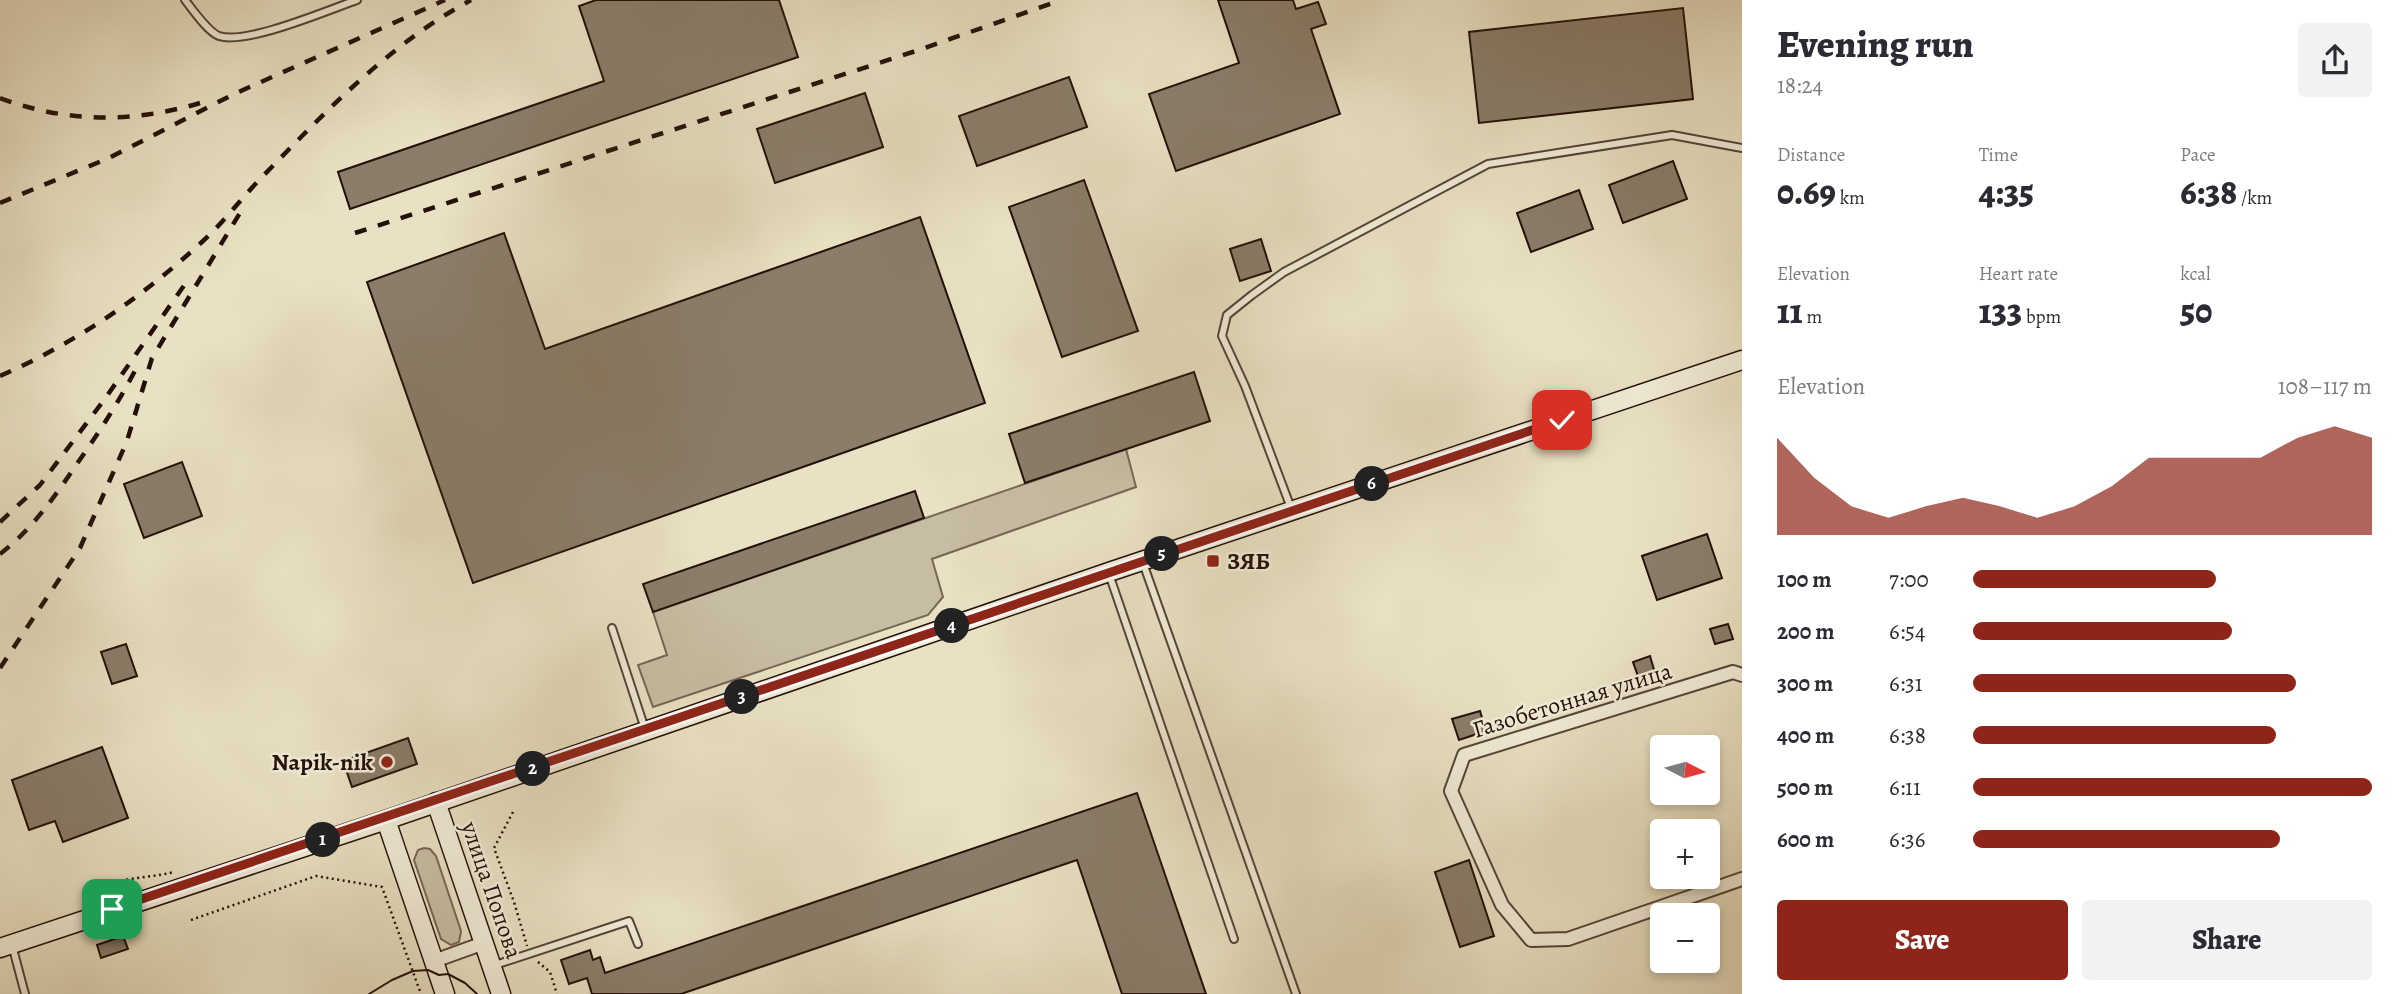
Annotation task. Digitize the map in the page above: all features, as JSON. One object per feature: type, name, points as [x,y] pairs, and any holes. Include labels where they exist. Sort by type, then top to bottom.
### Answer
[{"type":"main road","points":[[6,946],[386,820],[1109,572],[1742,360]]},
{"type":"main road","name":"улица Попова","points":[[436,802],[501,994]]},
{"type":"main road","points":[[386,820],[445,994]]},
{"type":"street","name":"Газобетонная улица","points":[[1742,675],[1733,672],[1464,755],[1451,791],[1502,905],[1531,940],[1568,939],[1742,879]]},
{"type":"street","points":[[434,961],[484,943]]},
{"type":"lane","points":[[186,0],[200,19],[218,36],[238,37],[271,30],[357,0]]},
{"type":"lane","points":[[1292,510],[1245,386],[1222,336],[1227,316],[1252,295],[1284,272],[1488,164],[1672,135],[1742,148]]},
{"type":"lane","points":[[1142,561],[1296,994]]},
{"type":"lane","points":[[1109,572],[1234,939]]},
{"type":"lane","points":[[612,628],[646,730]]},
{"type":"lane","points":[[492,966],[629,921],[638,944]]},
{"type":"lane","points":[[6,946],[25,994]]},
{"type":"path","points":[[513,812],[494,848],[529,954],[550,972],[557,994]]},
{"type":"path","points":[[105,885],[120,880],[150,878],[174,872]]},
{"type":"path","points":[[191,920],[316,876],[382,887],[421,994]]},
{"type":"shaded area","points":[[1126,449],[1136,487],[932,559],[943,597],[928,615],[653,707],[638,665],[667,655],[653,612]]},
{"type":"shaded area","points":[[430,849],[436,856],[461,931],[459,942],[451,945],[441,939],[414,860],[418,850]]},
{"type":"building","points":[[596,0],[779,0],[798,57],[350,209],[338,172],[604,81],[579,6]]},
{"type":"building","points":[[1218,0],[1293,0],[1296,9],[1318,2],[1326,24],[1311,29],[1340,114],[1176,171],[1149,94],[1239,63]]},
{"type":"building","points":[[1683,8],[1693,99],[1479,123],[1469,32]]},
{"type":"building","points":[[1069,77],[1087,127],[977,166],[959,116]]},
{"type":"building","points":[[865,93],[883,147],[775,183],[757,129]]},
{"type":"building","points":[[1673,161],[1687,199],[1623,223],[1609,185]]},
{"type":"building","points":[[1084,180],[1138,331],[1062,357],[1009,207]]},
{"type":"building","points":[[1579,190],[1593,229],[1531,252],[1517,213]]},
{"type":"building","points":[[920,217],[985,403],[473,583],[367,282],[504,233],[545,349]]},
{"type":"building","points":[[1261,239],[1271,271],[1240,281],[1230,249]]},
{"type":"building","points":[[1194,372],[1210,421],[1025,483],[1009,434]]},
{"type":"building","points":[[182,462],[202,516],[144,538],[124,484]]},
{"type":"building","points":[[915,491],[924,518],[653,612],[643,584]]},
{"type":"building","points":[[1707,534],[1722,578],[1657,600],[1642,556]]},
{"type":"building","points":[[1728,624],[1733,639],[1715,644],[1710,629]]},
{"type":"building","points":[[126,644],[137,676],[112,684],[101,652]]},
{"type":"building","points":[[1650,656],[1655,673],[1639,679],[1633,662]]},
{"type":"building","points":[[1480,711],[1486,731],[1459,740],[1452,719]]},
{"type":"building","points":[[408,738],[417,764],[352,787],[343,761]]},
{"type":"building","points":[[102,747],[128,818],[63,842],[55,821],[29,830],[12,780]]},
{"type":"building","points":[[1137,793],[1206,994],[1122,994],[1077,860],[681,994],[592,994],[587,978],[569,984],[561,960],[590,950],[593,960],[600,957],[605,973]]},
{"type":"building","points":[[1469,860],[1494,936],[1460,947],[1435,872]]},
{"type":"building","points":[[123,936],[128,949],[101,958],[97,945]]},
{"type":"tram line","points":[[369,994],[413,971],[428,970],[439,975],[448,974],[465,983],[477,994]]},
{"type":"railway","points":[[0,203],[109,158],[234,94],[445,0]]},
{"type":"railway","points":[[0,376],[81,334],[156,282],[211,233],[288,150],[361,79],[413,37],[471,0]]},
{"type":"railway","points":[[355,233],[922,49],[1061,0]]},
{"type":"railway","points":[[0,98],[50,112],[100,117],[150,114],[200,103]]},
{"type":"railway","points":[[0,668],[80,548],[127,441],[152,358],[243,208]]},
{"type":"railway","points":[[0,522],[40,485],[104,400],[190,277]]},
{"type":"railway","points":[[0,554],[24,533],[54,497],[104,424],[138,365]]},
{"type":"place","name":"ЗЯБ","points":[[1213,561]]},
{"type":"place","name":"Napik-nik","points":[[387,762]]},
{"type":"route","points":[[112,909],[386,820],[1562,420]]}]
